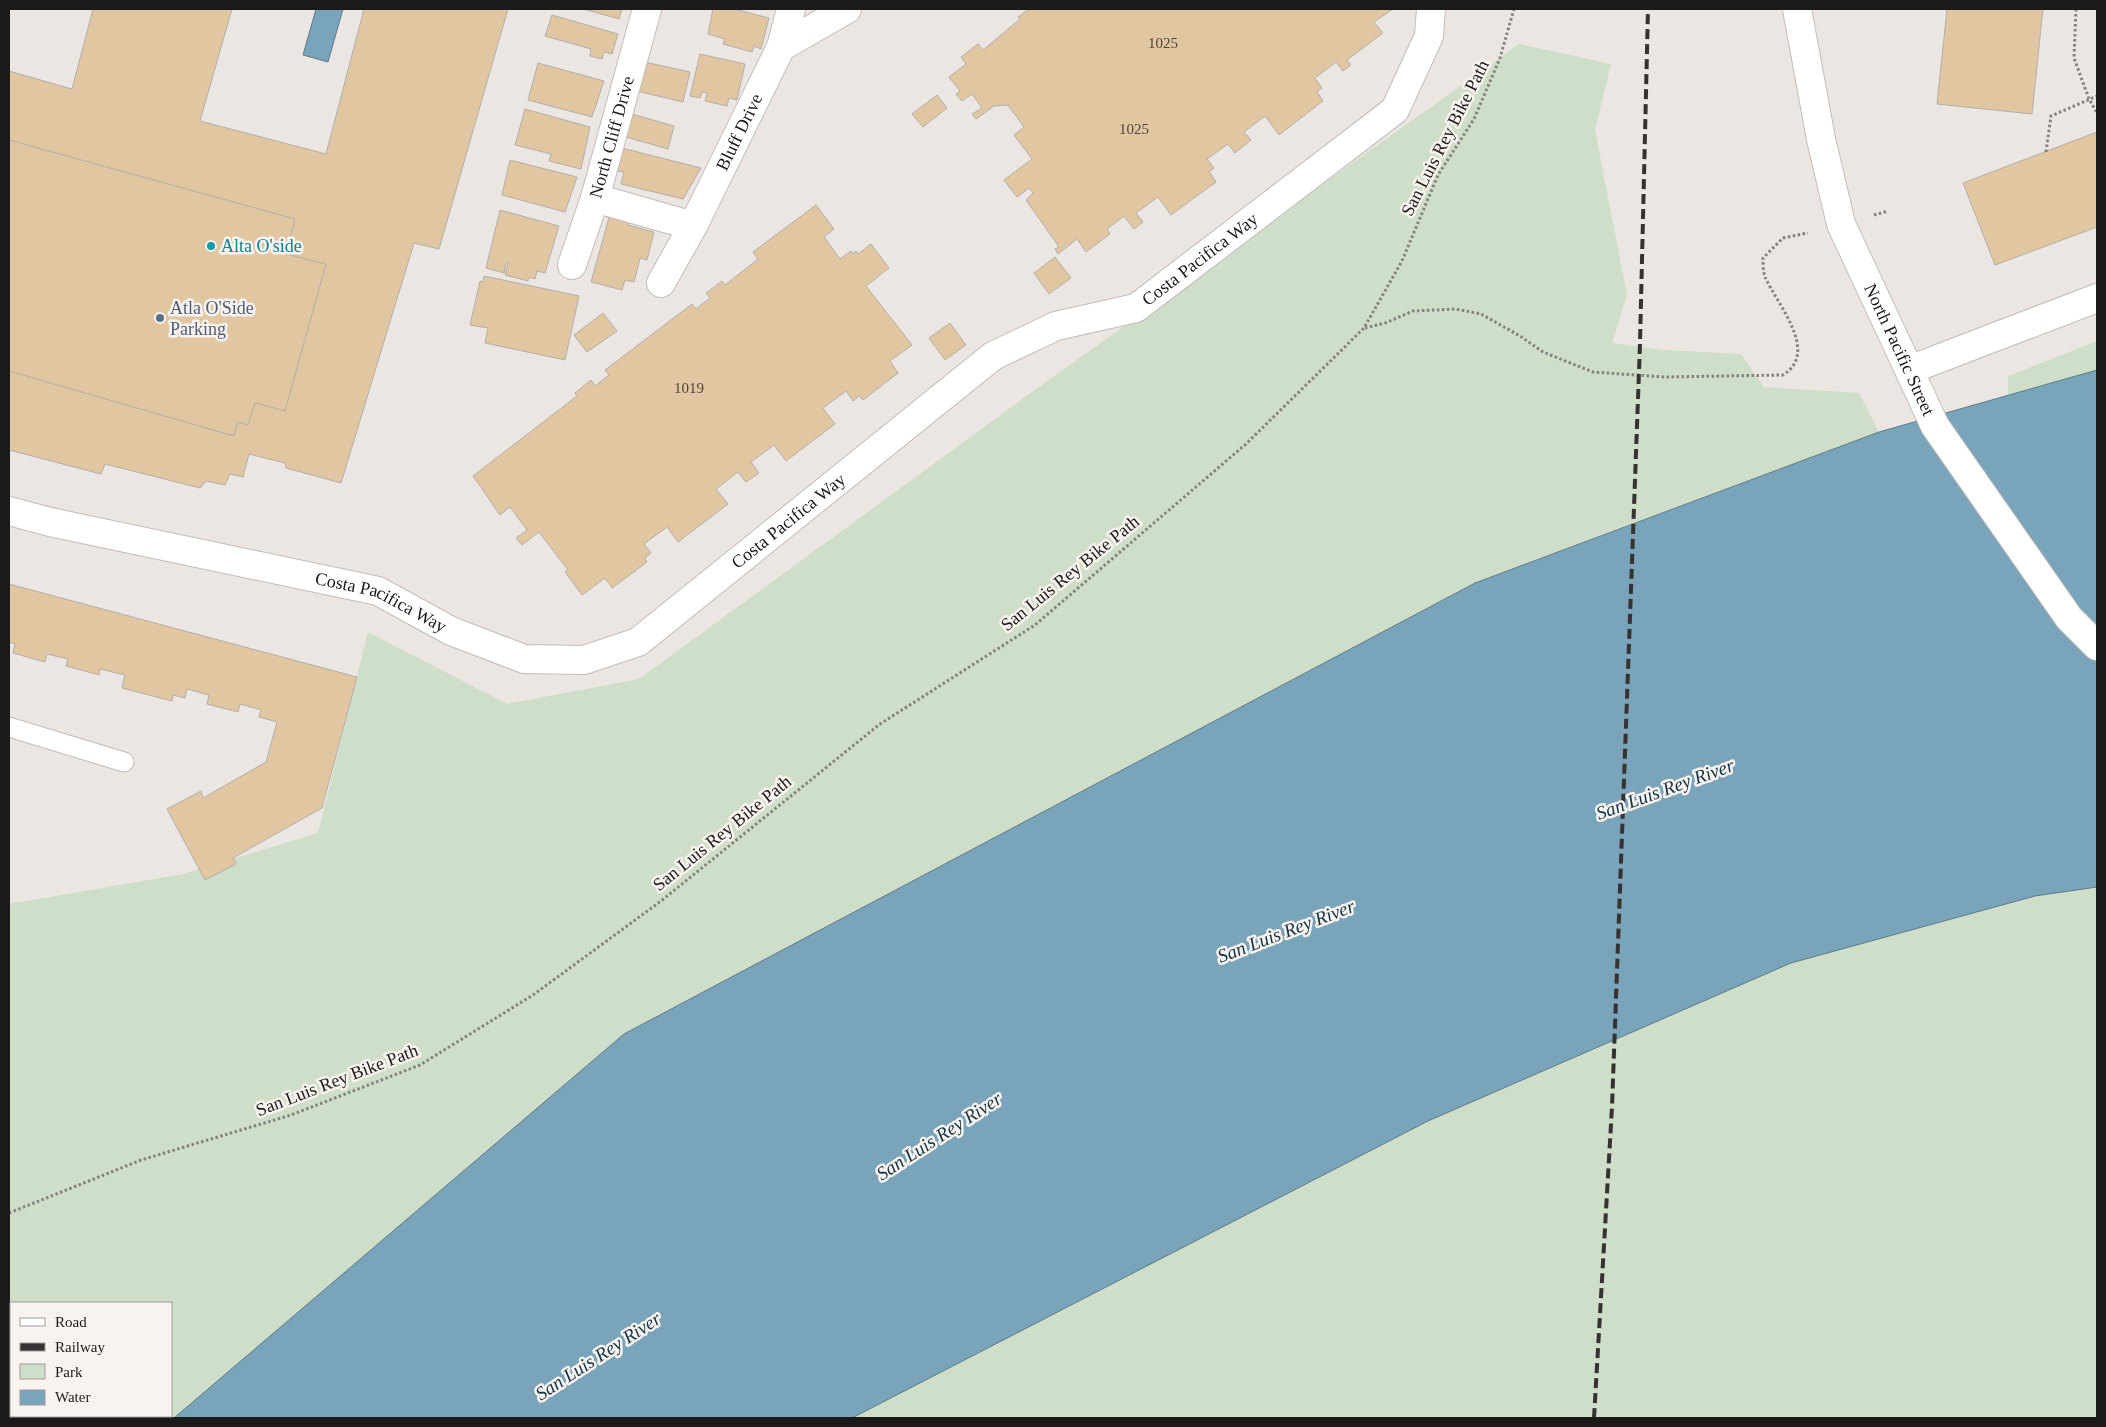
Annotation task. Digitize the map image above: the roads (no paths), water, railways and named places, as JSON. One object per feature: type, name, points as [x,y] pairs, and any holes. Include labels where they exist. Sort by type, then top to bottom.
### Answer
[{"type":"street","name":"North Cliff Drive","points":[[572,265],[595,198],[647,9]]},
{"type":"street","name":"Bluff Drive","points":[[660,283],[693,226],[781,48],[791,9]]},
{"type":"street","points":[[781,48],[847,9]]},
{"type":"street","name":"Costa Pacifica Way","points":[[9,511],[50,522],[378,592],[451,631],[524,659],[584,660],[638,642],[993,356],[1056,326],[1136,308],[1394,110],[1429,36],[1431,9]]},
{"type":"street","name":"North Pacific Street","points":[[1797,9],[1821,139],[1842,224],[1912,376],[1936,426],[1952,450],[2069,618],[2097,646]]},
{"type":"street","points":[[595,198],[693,226]]},
{"type":"street","points":[[1912,376],[2097,298]]},
{"type":"lane","points":[[9,727],[124,762]]},
{"type":"water","points":[[316,9],[343,9],[328,62],[303,55]]},
{"type":"water","name":"San Luis Rey River","points":[[2097,370],[2097,887],[2035,896],[1791,963],[1428,1121],[852,1418],[174,1418],[624,1034],[1475,583],[1879,432]]},
{"type":"railway","points":[[1594,1418],[1612,1107],[1640,344],[1648,9]]},
{"type":"place","name":"Alta O'side","points":[[211,246]]},
{"type":"place","name":"Atla O'Side Parking","points":[[160,318]]}]
